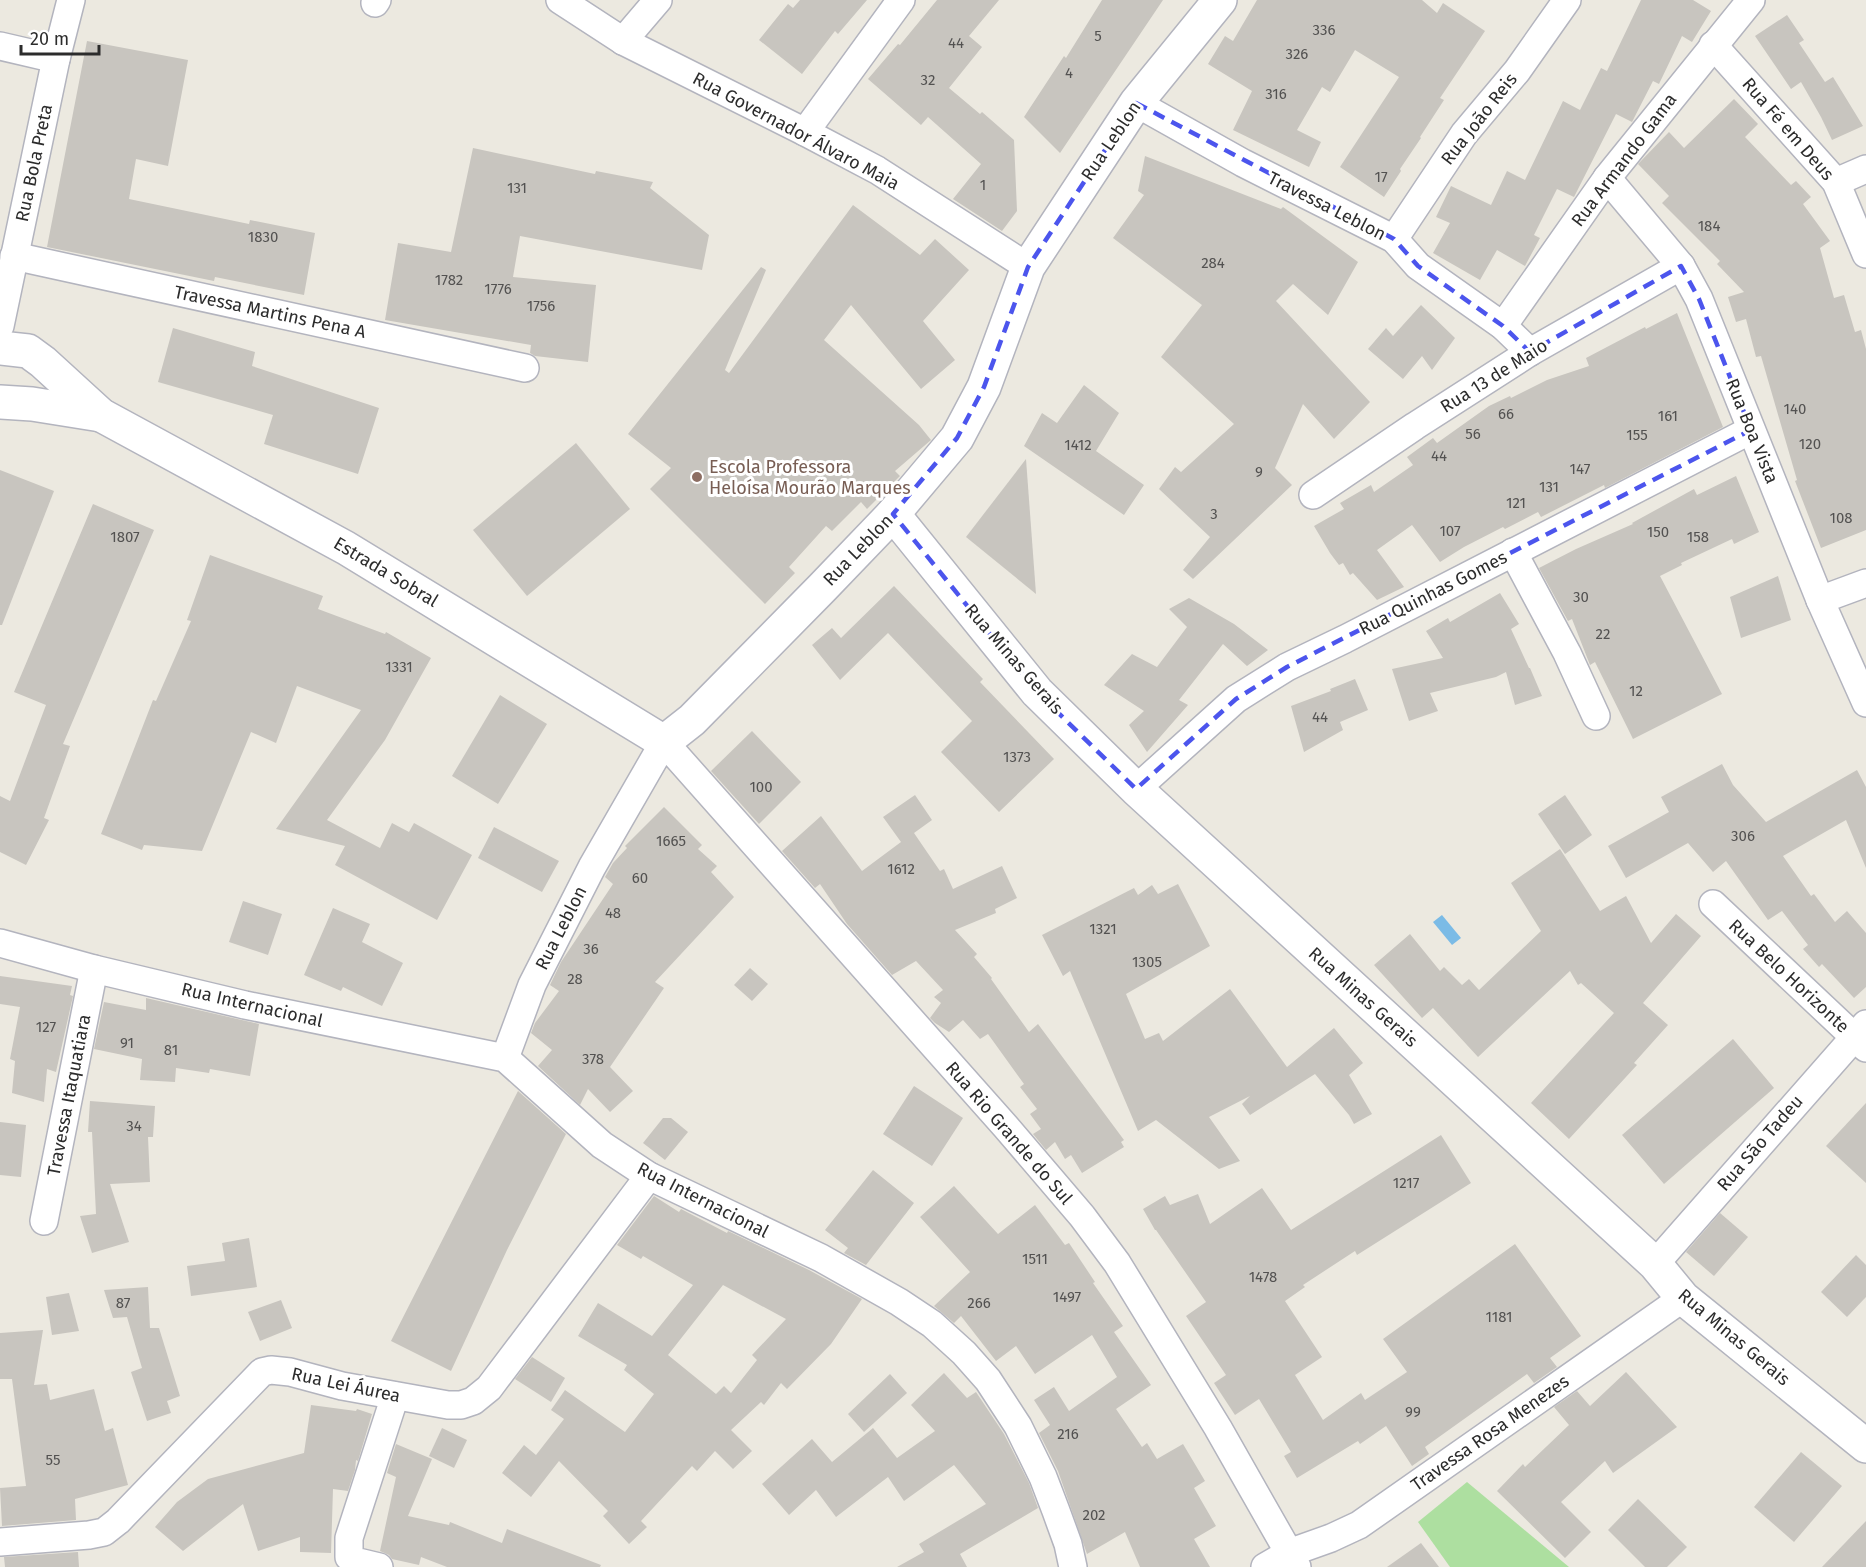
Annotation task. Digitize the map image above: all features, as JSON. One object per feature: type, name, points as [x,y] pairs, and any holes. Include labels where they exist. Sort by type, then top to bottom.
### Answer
[{"type":"street","name":"Rua Bola Preta","points":[[0,326],[56,59],[71,0]]},
{"type":"street","name":"Rua Governador Álvaro Maia","points":[[560,0],[623,41],[877,170],[1028,267]]},
{"type":"street","points":[[623,41],[658,0]]},
{"type":"street","points":[[805,132],[901,0]]},
{"type":"street","name":"Rua Leblon","points":[[505,1058],[532,986],[567,916],[592,867],[664,742],[693,720],[893,514],[957,438],[984,387],[1028,267],[1136,103],[1220,0]]},
{"type":"street","name":"Rua João Reis","points":[[1394,239],[1464,134],[1517,71],[1567,0]]},
{"type":"street","name":"Rua Armando Gama","points":[[1503,326],[1606,178],[1751,0]]},
{"type":"street","name":"Rua Fé em Deus","points":[[1713,45],[1836,182],[1866,254]]},
{"type":"street","points":[[0,46],[56,59]]},
{"type":"street","name":"Travessa Leblon","points":[[1136,103],[1243,163],[1394,239],[1418,266],[1503,326],[1530,352]]},
{"type":"street","points":[[1836,182],[1866,169]]},
{"type":"street","name":"Rua Boa Vista","points":[[1606,178],[1681,266],[1699,299],[1820,600],[1866,703]]},
{"type":"street","name":"Travessa Martins Pena A","points":[[14,256],[525,368]]},
{"type":"street","name":"Rua 13 de Maio","points":[[1313,495],[1530,352],[1681,266]]},
{"type":"street","name":"Estrada Sobral","points":[[0,348],[28,351],[44,362],[101,415],[386,571],[664,742]]},
{"type":"street","points":[[16,403],[44,362]]},
{"type":"street","name":"Estrada Sobral","points":[[16,403],[101,415]]},
{"type":"street","name":"Rua Quinhas Gomes","points":[[1136,789],[1236,699],[1287,667],[1751,430]]},
{"type":"street","name":"Rua Minas Gerais","points":[[893,514],[1038,692],[1136,789],[1655,1264],[1683,1298],[1866,1446]]},
{"type":"street","points":[[1513,552],[1567,653],[1596,716]]},
{"type":"street","points":[[1820,600],[1866,583]]},
{"type":"street","name":"Rua Rio Grande do Sul","points":[[664,742],[1006,1127],[1082,1216],[1117,1263],[1218,1428],[1293,1560]]},
{"type":"street","name":"Rua Belo Horizonte","points":[[1713,904],[1862,1036]]},
{"type":"street","name":"Rua Internacional","points":[[0,943],[94,969],[245,1005],[505,1058],[602,1145],[649,1176],[821,1258],[899,1302],[924,1319],[964,1353],[988,1380],[1018,1426],[1056,1511],[1068,1544],[1073,1567]]},
{"type":"street","name":"Travessa Itaquatiara","points":[[44,1221],[94,969]]},
{"type":"street","name":"Rua São Tadeu","points":[[1655,1264],[1862,1036]]},
{"type":"street","name":"Rua Lei Áurea","points":[[0,1542],[104,1532],[118,1521],[262,1372],[271,1370],[290,1372],[342,1386],[433,1403],[462,1405],[473,1401],[489,1389],[649,1176]]},
{"type":"street","name":"Travessa Rosa Menezes","points":[[1265,1567],[1293,1560],[1359,1525],[1683,1298]]},
{"type":"street","points":[[379,1567],[354,1562],[349,1557],[348,1546],[395,1396]]},
{"type":"highlighted area","points":[[1136,103],[1394,239],[1418,266],[1503,326],[1530,352],[1681,266],[1699,299],[1751,430],[1287,667],[1236,699],[1136,789],[1037,692],[893,514],[957,438],[984,387],[1028,267]]},
{"type":"green space","points":[[1467,1482],[1569,1567],[1450,1567],[1418,1522]]},
{"type":"water","points":[[1442,915],[1461,938],[1452,945],[1433,922]]},
{"type":"building","points":[[800,0],[867,0],[838,34],[835,31],[802,74],[759,40],[788,4],[793,8]]},
{"type":"building","points":[[937,0],[999,0],[969,36],[982,47],[949,88],[980,114],[982,112],[1014,140],[1017,211],[1002,231],[953,199],[981,164],[928,117],[921,125],[868,79]]},
{"type":"building","points":[[1102,0],[1163,0],[1060,153],[1024,117],[1064,56],[1066,58]]},
{"type":"building","points":[[1257,0],[1422,0],[1437,13],[1443,3],[1485,31],[1440,98],[1444,100],[1384,197],[1340,167],[1399,77],[1355,50],[1330,92],[1322,87],[1297,130],[1321,142],[1309,167],[1233,130],[1252,91],[1208,64],[1225,36],[1233,41]]},
{"type":"building","points":[[1641,0],[1693,0],[1711,11],[1692,42],[1682,36],[1659,84],[1653,81],[1632,122],[1616,114],[1574,197],[1557,189],[1534,235],[1540,238],[1525,266],[1497,250],[1480,280],[1433,253],[1450,223],[1436,217],[1451,186],[1491,205],[1507,171],[1525,180],[1563,101],[1580,110],[1601,68],[1607,71]]},
{"type":"building","points":[[1787,15],[1804,40],[1799,43],[1825,82],[1833,77],[1863,126],[1832,140],[1801,82],[1791,89],[1755,36]]},
{"type":"building","points":[[87,41],[188,60],[168,166],[136,159],[129,199],[249,224],[250,220],[315,233],[304,295],[215,277],[214,281],[47,247]]},
{"type":"building","points":[[1734,99],[1758,124],[1745,137],[1791,185],[1796,181],[1811,197],[1803,204],[1830,241],[1820,248],[1834,298],[1844,295],[1855,332],[1861,330],[1866,349],[1866,530],[1821,548],[1795,481],[1797,480],[1761,356],[1756,357],[1746,319],[1736,322],[1728,297],[1744,292],[1717,264],[1720,261],[1662,203],[1669,196],[1638,164],[1669,132],[1684,148]]},
{"type":"building","points":[[473,148],[595,174],[596,171],[653,182],[650,188],[709,235],[702,270],[520,236],[513,277],[596,285],[588,362],[535,356],[530,353],[531,345],[385,320],[398,243],[451,252]]},
{"type":"building","points":[[1145,156],[1281,209],[1283,207],[1358,262],[1328,315],[1293,284],[1276,301],[1370,402],[1334,439],[1303,404],[1275,468],[1292,485],[1193,579],[1183,570],[1210,537],[1159,489],[1175,467],[1181,472],[1234,424],[1161,357],[1202,305],[1113,238],[1144,195],[1138,191]]},
{"type":"building","points":[[853,205],[920,255],[935,239],[969,270],[923,321],[955,360],[921,389],[851,305],[824,340],[919,425],[931,440],[895,471],[900,476],[867,509],[861,502],[832,531],[826,526],[789,567],[795,573],[765,604],[650,489],[671,468],[628,434],[761,267],[766,270],[725,370],[729,373]]},
{"type":"building","points":[[1421,305],[1455,338],[1432,370],[1422,356],[1403,379],[1368,349],[1386,328],[1393,336]]},
{"type":"building","points":[[1677,313],[1723,427],[1605,488],[1604,485],[1541,517],[1538,512],[1505,529],[1503,527],[1440,562],[1412,525],[1377,550],[1404,587],[1377,600],[1353,573],[1350,575],[1343,563],[1339,565],[1330,553],[1314,526],[1344,509],[1340,503],[1371,485],[1374,492],[1413,465],[1407,457],[1433,438],[1437,443],[1489,406],[1547,380],[1589,366],[1586,358]]},
{"type":"building","points":[[173,328],[255,352],[252,366],[379,408],[358,474],[264,444],[273,415],[158,382]]},
{"type":"building","points":[[1084,385],[1119,413],[1096,451],[1144,485],[1124,515],[1024,446],[1042,413],[1057,423]]},
{"type":"building","points":[[576,443],[630,509],[527,596],[473,530]]},
{"type":"building","points":[[1026,459],[1036,594],[966,537]]},
{"type":"building","points":[[0,470],[54,491],[2,625],[0,625]]},
{"type":"building","points":[[1736,476],[1759,532],[1734,544],[1732,539],[1681,563],[1682,565],[1660,576],[1722,694],[1633,739],[1595,662],[1590,665],[1572,619],[1568,621],[1539,568],[1633,524],[1694,489],[1697,495]]},
{"type":"building","points":[[93,504],[154,530],[63,744],[70,746],[44,818],[49,820],[26,865],[0,852],[0,796],[10,801],[46,705],[14,692]]},
{"type":"building","points":[[210,555],[323,596],[318,609],[385,634],[386,632],[431,658],[385,740],[327,820],[380,848],[392,823],[409,832],[414,823],[472,855],[437,920],[335,865],[345,846],[276,829],[361,710],[297,686],[276,743],[251,732],[202,851],[144,845],[142,850],[101,834],[153,700],[156,701],[191,621],[187,620]]},
{"type":"building","points":[[1778,576],[1791,620],[1741,638],[1730,597]]},
{"type":"building","points":[[894,586],[983,679],[980,682],[1054,759],[999,812],[941,752],[972,721],[888,633],[840,680],[812,645],[832,628],[841,638]]},
{"type":"building","points":[[1500,593],[1519,624],[1511,629],[1542,696],[1515,705],[1506,672],[1496,677],[1430,693],[1438,711],[1409,721],[1392,669],[1443,658],[1426,631],[1448,618],[1450,622]]},
{"type":"building","points":[[1189,598],[1234,624],[1268,650],[1247,666],[1223,644],[1179,700],[1188,705],[1147,752],[1129,725],[1144,711],[1104,685],[1132,654],[1157,667],[1187,627],[1169,609]]},
{"type":"building","points":[[1355,679],[1368,710],[1340,722],[1343,730],[1304,752],[1291,706]]},
{"type":"building","points":[[500,695],[547,724],[498,804],[452,776]]},
{"type":"building","points":[[752,731],[801,782],[759,824],[711,771]]},
{"type":"building","points":[[1722,764],[1733,785],[1766,822],[1857,770],[1866,787],[1866,868],[1846,820],[1783,856],[1811,896],[1814,894],[1835,922],[1847,911],[1866,933],[1866,987],[1854,998],[1822,964],[1819,967],[1803,949],[1808,945],[1782,911],[1768,920],[1726,861],[1713,872],[1688,843],[1626,878],[1608,846],[1669,812],[1661,797]]},
{"type":"building","points":[[915,795],[932,820],[914,833],[940,871],[944,869],[953,889],[1002,866],[1017,898],[995,909],[996,913],[955,930],[977,954],[974,957],[992,978],[1029,1032],[1038,1024],[1124,1140],[1121,1142],[1124,1147],[1082,1173],[1071,1155],[1065,1159],[1055,1142],[1046,1150],[1033,1134],[1041,1129],[1030,1114],[1037,1109],[1020,1087],[1024,1084],[988,1034],[980,1039],[963,1020],[949,1032],[935,1023],[930,1018],[941,1003],[934,997],[943,990],[916,961],[892,975],[847,924],[820,884],[815,888],[782,851],[821,816],[862,871],[901,842],[883,817]]},
{"type":"building","points":[[1565,795],[1592,835],[1565,854],[1538,814]]},
{"type":"building","points":[[664,807],[702,845],[698,849],[717,866],[711,872],[734,897],[655,982],[664,988],[610,1067],[633,1091],[610,1112],[588,1089],[580,1105],[538,1066],[552,1050],[531,1033],[535,1023],[559,991],[550,985],[561,962],[613,884],[605,877],[613,863],[627,848],[625,846]]},
{"type":"building","points":[[494,827],[559,861],[542,892],[478,858]]},
{"type":"building","points":[[1560,849],[1600,911],[1626,896],[1651,943],[1676,914],[1701,936],[1643,1003],[1668,1025],[1634,1063],[1637,1065],[1569,1139],[1531,1103],[1614,1013],[1581,983],[1578,985],[1570,971],[1478,1057],[1433,1008],[1422,1018],[1374,965],[1410,934],[1440,971],[1444,967],[1462,985],[1469,979],[1479,990],[1541,931],[1511,883]]},
{"type":"building","points":[[1178,884],[1210,946],[1126,994],[1145,1039],[1159,1033],[1163,1041],[1230,989],[1287,1067],[1334,1028],[1363,1063],[1349,1075],[1372,1114],[1354,1124],[1315,1074],[1250,1115],[1242,1104],[1250,1096],[1209,1117],[1240,1161],[1219,1169],[1156,1120],[1138,1131],[1070,971],[1063,976],[1042,935],[1134,888],[1138,895],[1152,885],[1158,894]]},
{"type":"building","points":[[243,901],[282,914],[268,955],[229,942]]},
{"type":"building","points":[[333,908],[370,924],[362,942],[403,963],[382,1006],[343,987],[341,991],[304,975]]},
{"type":"building","points":[[750,968],[768,984],[752,1001],[734,985]]},
{"type":"building","points":[[0,976],[72,986],[70,995],[73,996],[56,1072],[47,1069],[44,1102],[12,1093],[15,1061],[10,1059],[20,1007],[0,1004]]},
{"type":"building","points":[[146,998],[259,1024],[250,1076],[210,1069],[209,1073],[176,1068],[175,1082],[140,1080],[142,1059],[94,1049],[104,1002],[146,1010]]},
{"type":"building","points":[[1733,1039],[1774,1088],[1664,1184],[1622,1135]]},
{"type":"building","points":[[914,1086],[963,1118],[932,1166],[883,1134]]},
{"type":"building","points":[[518,1091],[566,1134],[507,1250],[451,1371],[391,1341]]},
{"type":"building","points":[[90,1101],[155,1106],[153,1137],[148,1137],[150,1182],[110,1184],[129,1242],[92,1253],[80,1216],[96,1214],[92,1132],[88,1132]]},
{"type":"building","points":[[1866,1103],[1866,1183],[1826,1146]]},
{"type":"building","points":[[663,1118],[671,1118],[688,1132],[665,1160],[643,1143]]},
{"type":"building","points":[[0,1122],[26,1125],[21,1177],[0,1175]]},
{"type":"building","points":[[1441,1135],[1471,1183],[1357,1255],[1355,1251],[1303,1285],[1305,1287],[1285,1301],[1322,1357],[1295,1375],[1323,1420],[1361,1393],[1365,1400],[1407,1372],[1383,1339],[1515,1244],[1581,1336],[1550,1358],[1557,1367],[1534,1383],[1527,1374],[1425,1447],[1429,1454],[1412,1466],[1386,1426],[1360,1444],[1358,1441],[1297,1478],[1284,1456],[1291,1452],[1259,1399],[1235,1415],[1214,1383],[1226,1375],[1186,1316],[1206,1302],[1155,1230],[1143,1209],[1165,1196],[1170,1205],[1198,1194],[1210,1224],[1262,1188],[1291,1230]]},
{"type":"building","points":[[873,1170],[914,1203],[866,1265],[844,1253],[848,1248],[825,1230]]},
{"type":"building","points":[[954,1186],[998,1234],[1035,1205],[1065,1245],[1069,1243],[1123,1326],[1114,1332],[1151,1385],[1116,1409],[1142,1447],[1147,1443],[1157,1459],[1183,1444],[1205,1481],[1194,1488],[1216,1526],[1194,1539],[1210,1567],[1140,1567],[1125,1532],[1087,1554],[1058,1471],[1039,1433],[1050,1425],[1034,1400],[1054,1387],[1069,1411],[1117,1377],[1092,1335],[1035,1374],[1016,1346],[996,1361],[961,1316],[954,1323],[934,1306],[970,1272],[920,1217]]},
{"type":"building","points":[[654,1196],[679,1212],[681,1209],[727,1233],[728,1231],[809,1270],[862,1299],[831,1344],[787,1389],[781,1383],[764,1405],[761,1402],[731,1430],[752,1451],[733,1469],[715,1451],[697,1471],[692,1466],[641,1521],[647,1527],[629,1544],[603,1516],[608,1511],[559,1461],[531,1497],[502,1473],[524,1445],[536,1455],[564,1419],[551,1410],[565,1390],[625,1432],[654,1394],[624,1370],[627,1365],[578,1336],[598,1303],[652,1336],[693,1285],[643,1256],[641,1259],[617,1245]],"holes":[[[723,1285],[786,1319],[752,1355],[757,1360],[731,1393],[724,1386],[716,1394],[668,1355]]]},
{"type":"building","points":[[1720,1213],[1748,1237],[1714,1276],[1686,1252]]},
{"type":"building","points":[[249,1238],[257,1287],[191,1296],[187,1266],[225,1261],[222,1243]]},
{"type":"building","points":[[1856,1255],[1866,1265],[1866,1297],[1847,1317],[1821,1292]]},
{"type":"building","points":[[148,1287],[150,1328],[159,1328],[180,1396],[167,1401],[171,1413],[147,1421],[131,1372],[142,1368],[127,1317],[113,1318],[104,1290]]},
{"type":"building","points":[[69,1293],[79,1331],[52,1335],[46,1297]]},
{"type":"building","points":[[281,1300],[292,1328],[260,1341],[248,1312]]},
{"type":"building","points":[[43,1330],[34,1385],[47,1384],[50,1400],[94,1389],[105,1431],[113,1428],[128,1485],[75,1499],[76,1520],[2,1526],[0,1488],[26,1486],[12,1379],[0,1379],[0,1333]]},
{"type":"building","points":[[532,1357],[565,1378],[551,1402],[515,1379]]},
{"type":"building","points":[[1626,1372],[1677,1427],[1613,1473],[1605,1461],[1561,1502],[1591,1532],[1565,1558],[1497,1491],[1523,1464],[1525,1467],[1569,1425],[1554,1407],[1577,1391],[1590,1406]]},
{"type":"building","points":[[944,1373],[967,1398],[976,1392],[1004,1434],[1029,1483],[1038,1508],[960,1554],[967,1567],[897,1567],[924,1552],[919,1544],[986,1504],[954,1465],[904,1501],[888,1477],[836,1517],[816,1490],[789,1515],[762,1484],[812,1439],[832,1462],[873,1428],[897,1458],[935,1431],[911,1405]]},
{"type":"building","points":[[890,1374],[907,1393],[864,1432],[848,1414]]},
{"type":"building","points":[[311,1405],[356,1411],[357,1409],[372,1414],[348,1491],[333,1489],[331,1553],[300,1552],[300,1537],[258,1551],[243,1504],[183,1551],[155,1527],[177,1502],[208,1479],[304,1453]]},
{"type":"building","points":[[442,1428],[467,1440],[454,1468],[429,1456]]},
{"type":"building","points":[[396,1444],[432,1459],[408,1516],[449,1525],[450,1522],[502,1543],[507,1529],[601,1565],[600,1567],[447,1567],[421,1557],[419,1565],[392,1559],[380,1551],[396,1477],[387,1473]]},
{"type":"building","points":[[1801,1452],[1842,1486],[1794,1542],[1754,1507]]},
{"type":"building","points":[[1638,1499],[1687,1547],[1667,1567],[1645,1567],[1608,1530]]},
{"type":"building","points":[[1866,1521],[1866,1567],[1822,1567]]},
{"type":"building","points":[[1421,1543],[1439,1567],[1387,1567]]},
{"type":"building","points":[[78,1552],[79,1567],[5,1567],[4,1557]]},
{"type":"place","name":"Escola Professora Heloísa Mourão Marques","points":[[697,477]]}]
